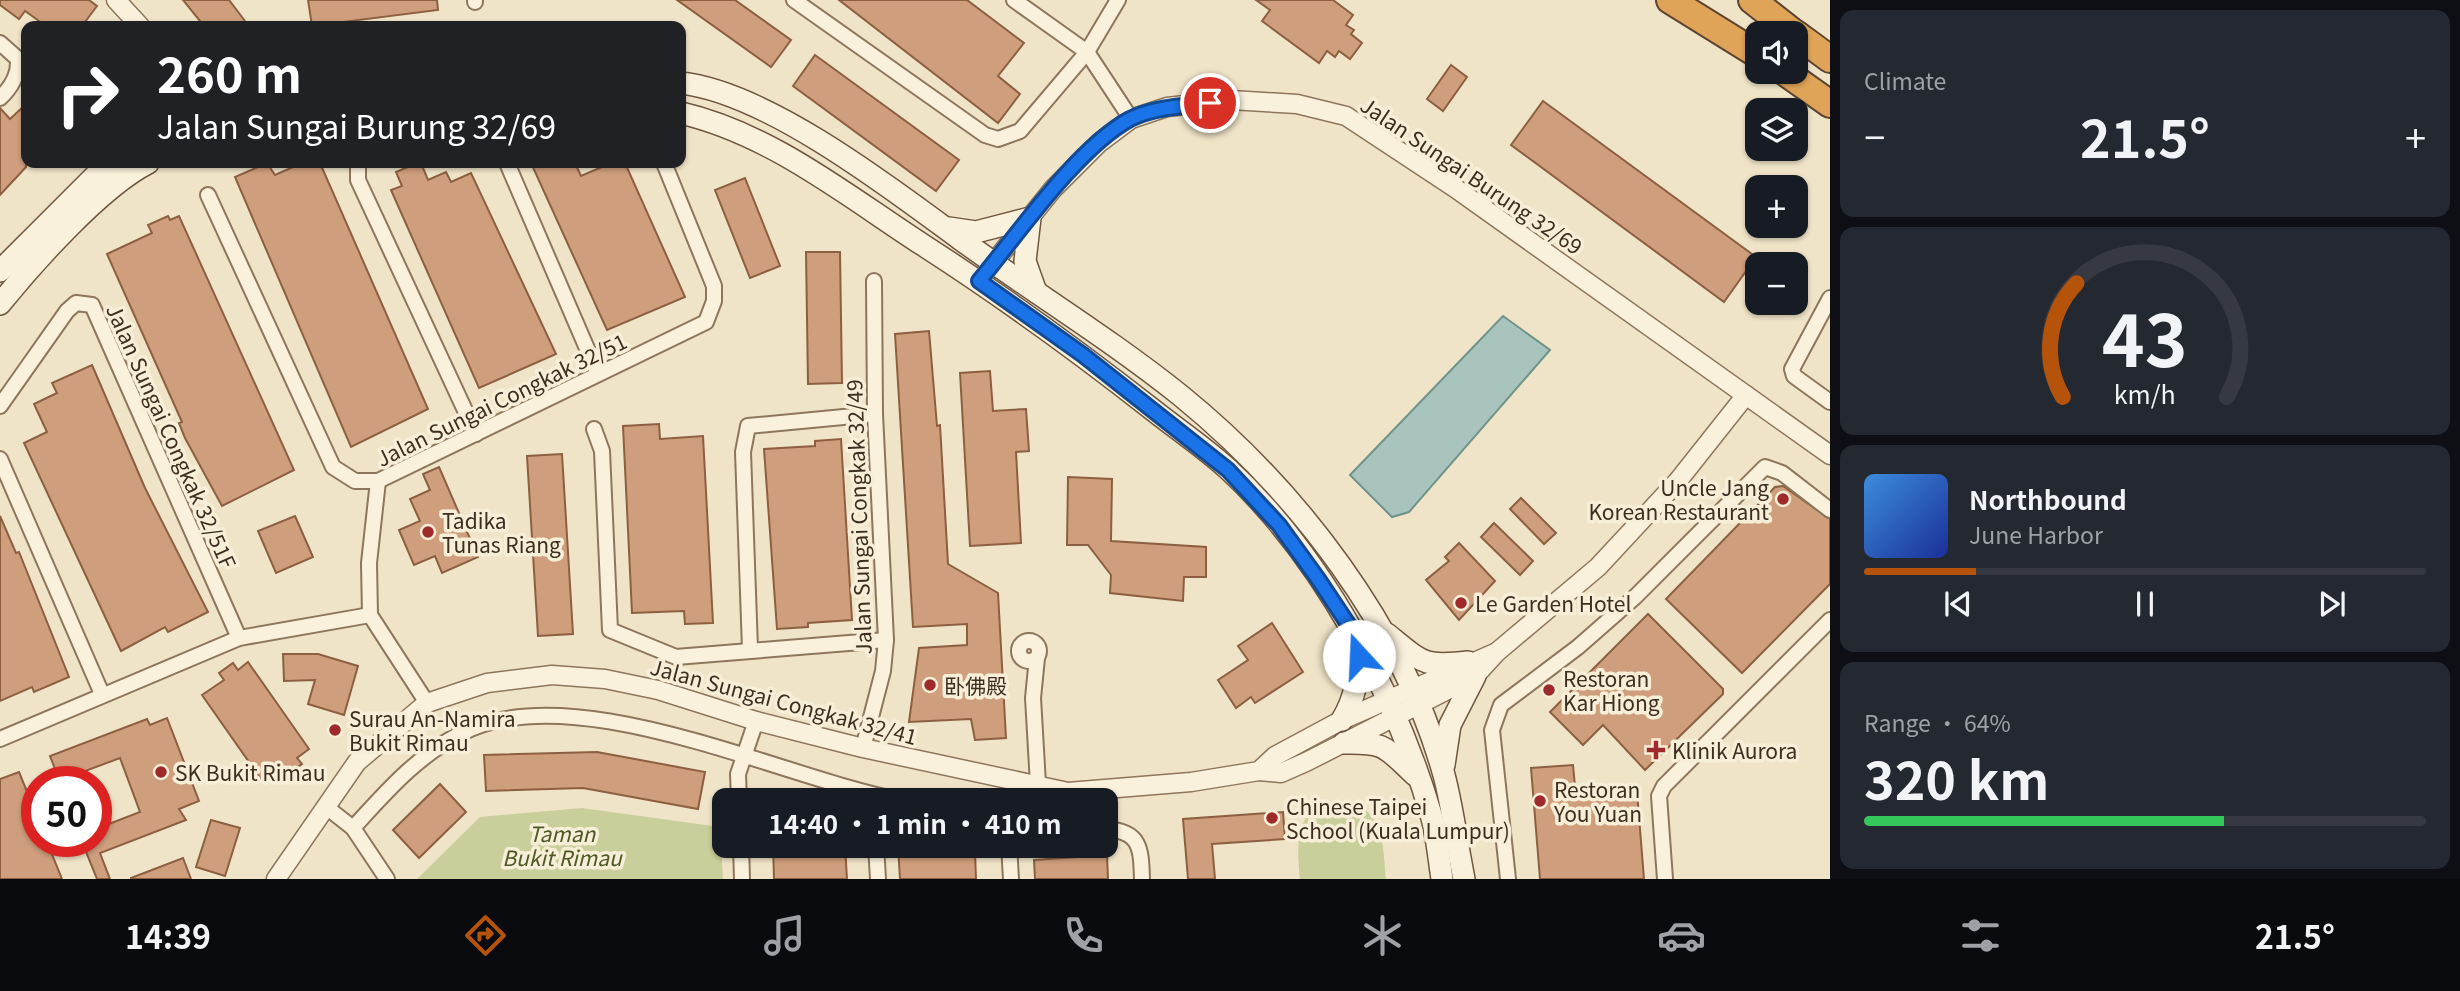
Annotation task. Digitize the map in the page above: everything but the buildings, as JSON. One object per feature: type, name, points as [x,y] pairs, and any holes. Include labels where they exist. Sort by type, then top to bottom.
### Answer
[{"type":"highway","points":[[1671,0],[1745,46]]},
{"type":"highway","points":[[1752,0],[1779,21]]},
{"type":"highway","points":[[1808,43],[1830,59]]},
{"type":"highway","points":[[1802,84],[1830,104]]},
{"type":"main road","points":[[686,85],[747,103],[809,135],[1170,387],[1248,454],[1310,524],[1380,628],[1413,698],[1443,775],[1464,879]]},
{"type":"main road","points":[[686,114],[707,119],[781,152],[979,281],[1083,355],[1228,470],[1279,525],[1358,639],[1419,778],[1433,821],[1442,879]]},
{"type":"main road","points":[[0,304],[11,269],[98,173],[106,168]]},
{"type":"main road","points":[[11,269],[113,186],[140,168]]},
{"type":"main road","points":[[943,226],[976,232],[1030,218],[1025,261],[1037,293]]},
{"type":"main road","points":[[1380,628],[1414,655],[1434,665],[1472,669],[1450,725],[1443,775]]},
{"type":"main road","points":[[1342,720],[1350,706],[1357,680],[1358,639]]},
{"type":"main road","points":[[1343,743],[1373,742],[1384,746],[1419,778]]},
{"type":"street","points":[[116,0],[135,21]]},
{"type":"street","points":[[794,0],[985,135],[998,139],[1020,131],[1087,52],[1118,0]]},
{"type":"street","points":[[1014,0],[1087,52],[1131,119]]},
{"type":"street","points":[[0,43],[18,59],[19,68],[9,90],[0,98]]},
{"type":"street","name":"Jalan Sungai Burung 32/69","points":[[979,281],[1053,188],[1099,143],[1131,119],[1167,107],[1231,100],[1297,104],[1346,116],[1455,188],[1830,455]]},
{"type":"street","points":[[358,168],[358,180],[476,433]]},
{"type":"street","points":[[509,168],[598,374]]},
{"type":"street","name":"Jalan Sungai Congkak 32/51","points":[[370,615],[369,563],[378,481],[706,322],[714,301],[714,286],[666,168]]},
{"type":"street","points":[[208,195],[332,467],[355,481],[378,481]]},
{"type":"street","name":"Jalan Sungai Congkak 32/49","points":[[863,748],[883,671],[886,640],[875,414],[874,281]]},
{"type":"street","points":[[1830,299],[1792,369],[1794,376],[1830,401]]},
{"type":"street","name":"Jalan Sungai Congkak 32/51F","points":[[0,406],[66,311],[76,303],[92,305],[239,638]]},
{"type":"street","points":[[1259,771],[1281,772],[1343,743],[1391,709],[1472,669],[1497,652],[1598,567],[1677,482],[1746,395]]},
{"type":"street","points":[[751,649],[743,452],[748,426],[875,414]]},
{"type":"street","points":[[594,429],[602,451],[610,630],[676,657],[886,640]]},
{"type":"street","points":[[0,459],[102,694]]},
{"type":"street","points":[[1508,879],[1492,730],[1501,705],[1578,647],[1635,597],[1765,467],[1782,473],[1830,510]]},
{"type":"street","points":[[0,739],[239,638],[370,615],[428,703]]},
{"type":"street","points":[[1665,879],[1659,796],[1664,786],[1830,620]]},
{"type":"street","points":[[1033,698],[1021,658],[1029,662],[1037,657],[1033,698],[1038,784]]},
{"type":"street","name":"Jalan Sungai Congkak 32/41","points":[[276,879],[358,762],[428,703],[487,683],[520,677],[579,675],[658,690],[756,721],[863,748],[1068,792],[1191,782],[1259,771],[1275,756],[1342,720],[1391,709]]},
{"type":"street","points":[[353,828],[418,760],[462,733],[496,721],[571,715],[639,727],[743,754],[847,788]]},
{"type":"street","points":[[739,788],[738,774],[743,754],[756,721]]},
{"type":"street","points":[[325,806],[353,828],[381,877]]},
{"type":"street","points":[[1118,831],[1129,834],[1136,842],[1141,854],[1142,879]]},
{"type":"street","points":[[742,858],[743,879]]},
{"type":"street","points":[[877,858],[878,879]]},
{"type":"street","points":[[1010,858],[1011,879]]},
{"type":"green space","points":[[1342,801],[1356,805],[1374,819],[1382,841],[1386,879],[1300,879],[1299,839],[1306,818],[1326,804]]},
{"type":"green space","name":"Taman Bukit Rimau","points":[[582,808],[712,826],[712,858],[722,858],[723,879],[417,879],[480,817]]},
{"type":"water","points":[[1503,316],[1550,350],[1409,512],[1392,517],[1350,475]]},
{"type":"place","name":"Uncle Jang Korean Restaurant","points":[[1783,499]]},
{"type":"place","name":"Tadika Tunas Riang","points":[[428,532]]},
{"type":"place","name":"Le Garden Hotel","points":[[1461,603]]},
{"type":"place","name":"卧佛殿","points":[[930,685]]},
{"type":"place","name":"Restoran Kar Hiong","points":[[1549,690]]},
{"type":"place","name":"Surau An-Namira Bukit Rimau","points":[[335,730]]},
{"type":"place","name":"Klinik Aurora","points":[[1656,750]]},
{"type":"place","name":"SK Bukit Rimau","points":[[161,772]]},
{"type":"place","name":"Restoran You Yuan","points":[[1540,801]]},
{"type":"place","name":"Chinese Taipei School (Kuala Lumpur)","points":[[1272,818]]},
{"type":"route","points":[[1210,103],[1167,107],[1131,119],[1099,143],[1053,188],[979,281],[1083,355],[1228,470],[1279,525],[1318,579],[1358,639],[1359,656]]}]
